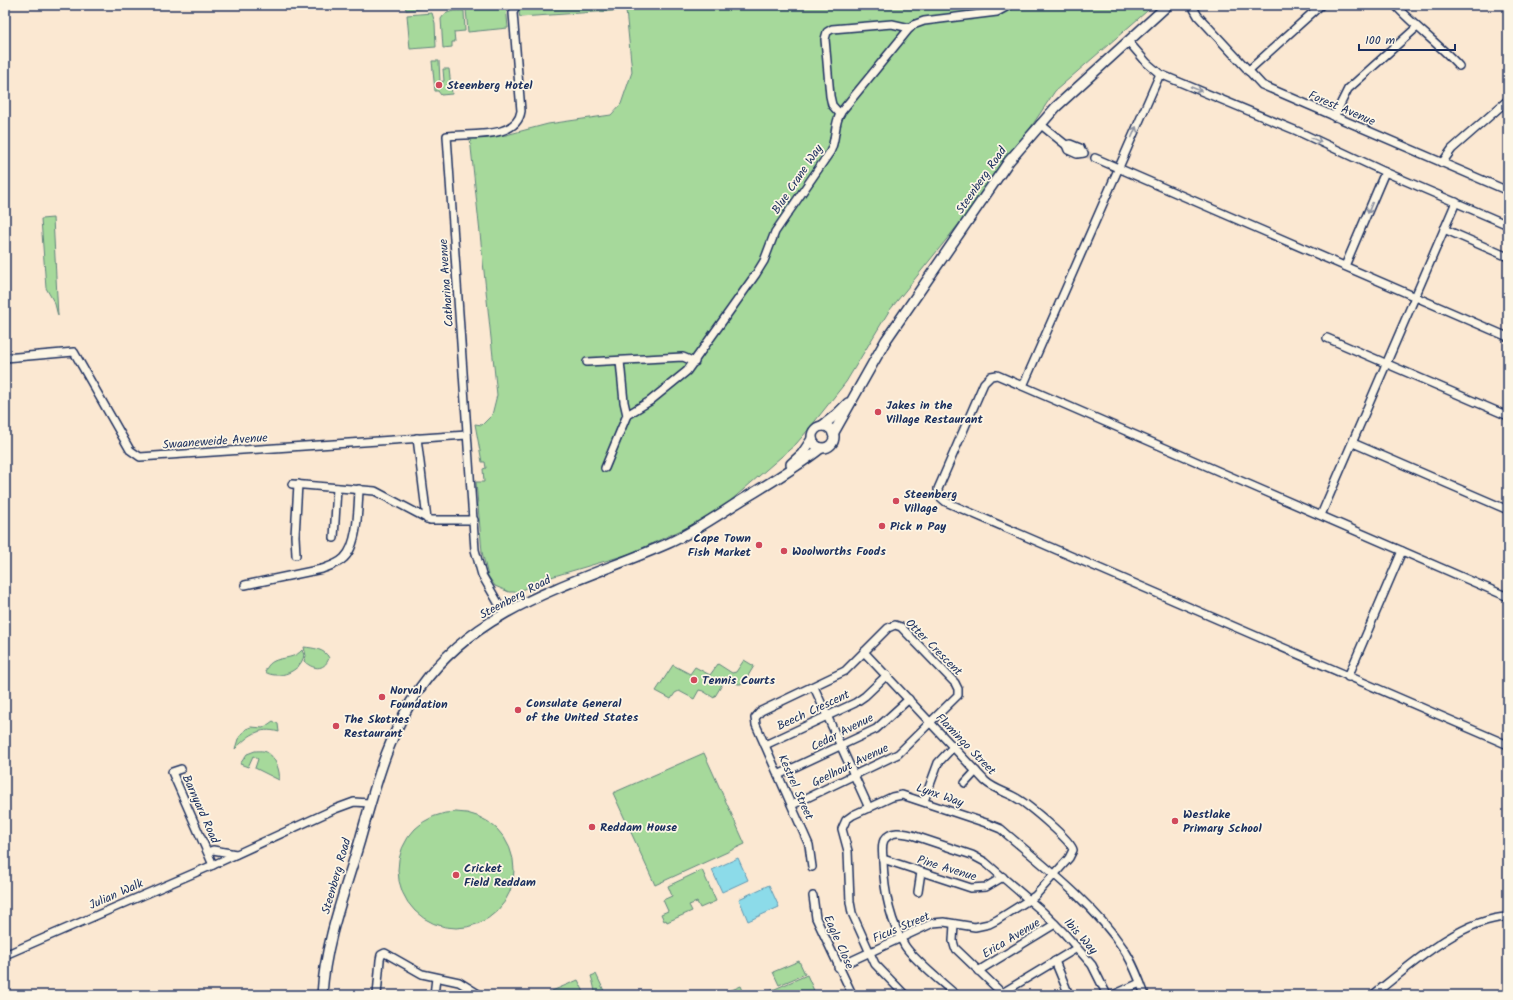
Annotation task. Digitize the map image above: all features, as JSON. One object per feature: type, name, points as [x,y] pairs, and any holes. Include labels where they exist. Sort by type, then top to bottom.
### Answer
[{"type":"main road","name":"Steenberg Road","points":[[833,434],[842,422],[852,400],[886,340],[1008,161],[1040,124],[1168,5]]},
{"type":"main road","name":"Steenberg Road","points":[[822,426],[838,414],[852,400]]},
{"type":"main road","points":[[822,426],[828,427],[833,434],[831,444],[821,448],[815,445],[812,439],[814,430],[822,426]]},
{"type":"main road","name":"Steenberg Road","points":[[755,492],[765,482],[797,458],[812,439]]},
{"type":"main road","name":"Steenberg Road","points":[[322,995],[330,944],[369,803],[392,739],[405,713],[421,687],[442,663],[465,641],[504,613],[542,594],[670,542],[716,517],[812,456],[821,448]]},
{"type":"street","name":"Catharina Avenue","points":[[504,613],[480,571],[475,550],[447,136],[504,131],[514,126],[519,119],[521,111],[513,13],[516,5]]},
{"type":"street","name":"Blue Crane Way","points":[[627,415],[678,379],[694,362],[756,274],[764,261],[775,232],[830,152],[834,143],[835,125],[840,114],[910,28],[924,21],[997,12],[1010,5]]},
{"type":"street","points":[[1248,71],[1321,5]]},
{"type":"street","points":[[1395,5],[1416,28],[1448,54],[1459,66]]},
{"type":"street","name":"Forest Avenue","points":[[1195,7],[1198,16],[1262,85],[1508,191]]},
{"type":"street","points":[[840,114],[832,105],[830,96],[825,39],[827,32],[832,30],[892,24],[910,28]]},
{"type":"street","points":[[1334,117],[1348,89],[1416,28]]},
{"type":"street","points":[[1128,41],[1147,63],[1160,74],[1297,131],[1385,172],[1508,225]]},
{"type":"street","points":[[1023,386],[1160,74]]},
{"type":"street","points":[[1442,163],[1452,149],[1508,100]]},
{"type":"street","points":[[1040,124],[1067,148],[1070,144],[1080,148],[1083,153]]},
{"type":"street","points":[[1095,158],[1508,337]]},
{"type":"street","points":[[1345,266],[1385,172]]},
{"type":"street","points":[[1321,515],[1456,202]]},
{"type":"street","points":[[1444,229],[1508,257]]},
{"type":"street","points":[[1327,338],[1508,416]]},
{"type":"street","name":"Swaaneweide Avenue","points":[[5,358],[74,352],[130,450],[140,457],[467,435]]},
{"type":"street","points":[[586,362],[683,357],[694,362]]},
{"type":"street","points":[[605,468],[627,415],[624,402],[620,361]]},
{"type":"street","points":[[1508,596],[997,375],[991,376],[987,379],[939,486],[938,492],[942,499],[1348,677],[1508,745]]},
{"type":"street","points":[[417,438],[427,519]]},
{"type":"street","points":[[1353,443],[1508,510]]},
{"type":"street","points":[[296,554],[294,536],[295,484],[380,492],[427,519],[436,521],[474,520]]},
{"type":"street","points":[[334,538],[337,488]]},
{"type":"street","points":[[245,585],[322,569],[343,559],[352,545],[359,489]]},
{"type":"street","points":[[1348,677],[1402,551]]},
{"type":"street","name":"Otter Crescent","points":[[864,652],[888,628],[895,625],[901,627],[958,689],[958,695],[931,723]]},
{"type":"street","points":[[864,652],[844,671],[814,687],[869,808]]},
{"type":"street","name":"Flamingo Street","points":[[864,652],[989,784],[1028,806],[1071,844],[1073,850],[1072,853],[1054,875]]},
{"type":"street","name":"Beech Crescent","points":[[765,745],[861,699],[887,675]]},
{"type":"street","name":"Kestrel Street","points":[[812,867],[810,844],[756,726],[755,718],[762,711],[814,687]]},
{"type":"street","name":"Cedar Avenue","points":[[778,775],[881,726],[909,699]]},
{"type":"street","name":"Geelhout Avenue","points":[[792,805],[898,754],[931,723]]},
{"type":"street","points":[[924,801],[938,763],[953,746]]},
{"type":"street","name":"Barnyard Road","points":[[181,769],[172,772],[213,865]]},
{"type":"street","points":[[965,783],[976,771]]},
{"type":"street","name":"Lynx Way","points":[[905,995],[878,969],[850,907],[848,851],[842,829],[844,822],[849,818],[898,795],[924,801],[1002,829],[1086,904],[1120,943],[1145,995]]},
{"type":"street","name":"Julian Walk","points":[[5,955],[213,865],[335,809],[354,802],[369,803]]},
{"type":"street","name":"Ibis Way","points":[[900,938],[885,894],[882,845],[884,840],[892,833],[903,832],[978,858],[1003,877],[1055,924],[1092,965],[1107,995]]},
{"type":"street","points":[[208,852],[213,850],[236,854]]},
{"type":"street","name":"Pine Avenue","points":[[883,859],[965,887],[977,889],[986,887],[1003,877]]},
{"type":"street","points":[[918,892],[921,872]]},
{"type":"street","name":"Ficus Street","points":[[838,967],[933,923],[944,922],[974,927],[989,924],[1030,900],[1054,875]]},
{"type":"street","name":"Eagle Close","points":[[813,896],[816,918],[852,994]]},
{"type":"street","points":[[1373,995],[1461,930],[1479,922],[1508,917]]},
{"type":"street","points":[[954,924],[953,941],[955,948],[1001,994],[1077,948]]},
{"type":"street","name":"Erica Avenue","points":[[978,971],[1055,924]]},
{"type":"street","points":[[900,938],[908,950],[956,995]]},
{"type":"street","points":[[377,995],[380,960],[384,953],[414,971],[436,978],[464,984],[480,995]]},
{"type":"street","points":[[1055,961],[1068,995]]},
{"type":"street","points":[[434,995],[436,978]]},
{"type":"street","points":[[1113,995],[1140,983]]},
{"type":"green space","points":[[405,5],[428,5],[428,8],[406,10]]},
{"type":"green space","points":[[517,5],[1154,5],[1055,91],[1003,169],[889,311],[846,382],[796,444],[714,515],[629,554],[551,577],[517,592],[509,592],[495,586],[488,576],[482,552],[476,482],[484,482],[483,469],[486,468],[485,462],[482,462],[475,424],[482,425],[492,415],[497,395],[470,138],[506,135],[548,124],[611,115],[621,104],[632,72],[626,10],[520,17]]},
{"type":"green space","points":[[506,6],[508,28],[468,32],[466,9]]},
{"type":"green space","points":[[454,11],[464,11],[465,31],[454,32],[455,42],[452,42],[452,47],[443,48],[441,19],[445,14]]},
{"type":"green space","points":[[432,13],[435,23],[436,47],[410,49],[407,15]]},
{"type":"green space","points":[[432,61],[439,61],[440,82],[444,81],[443,69],[449,69],[452,94],[441,95],[438,91],[435,91]]},
{"type":"green space","points":[[53,218],[58,316],[55,304],[46,288],[41,219]]},
{"type":"green space","points":[[304,647],[325,653],[329,658],[324,666],[318,668],[307,664],[304,661],[306,656]]},
{"type":"green space","points":[[302,650],[304,655],[302,661],[294,670],[282,675],[265,672],[272,662],[297,654]]},
{"type":"green space","name":"Tennis Courts","points":[[744,660],[754,666],[743,684],[738,684],[726,678],[714,698],[699,690],[694,699],[679,691],[675,693],[671,699],[656,691],[673,665],[690,674],[695,667],[710,675],[718,664],[732,673],[736,672]]},
{"type":"green space","points":[[273,721],[278,724],[279,732],[266,730],[254,733],[235,749],[238,739],[246,729],[251,727],[263,728]]},
{"type":"green space","points":[[255,751],[265,751],[271,755],[278,769],[279,780],[255,768],[258,759],[253,756],[248,767],[240,764],[247,754]]},
{"type":"green space","points":[[704,753],[745,844],[655,885],[613,793]]},
{"type":"green space","name":"Cricket Field Reddam","points":[[456,812],[478,816],[488,821],[497,829],[505,838],[510,848],[514,870],[510,892],[505,902],[497,911],[488,919],[478,924],[456,928],[434,924],[424,919],[415,911],[407,902],[402,892],[398,870],[402,848],[407,838],[415,829],[424,821],[434,816]]},
{"type":"green space","points":[[702,870],[716,901],[700,908],[697,902],[689,905],[692,911],[667,922],[666,920],[664,921],[661,914],[668,911],[663,900],[672,896],[668,886]]},
{"type":"green space","points":[[799,961],[805,974],[779,985],[773,972]]},
{"type":"green space","points":[[596,974],[606,995],[596,995],[591,976]]},
{"type":"green space","points":[[807,975],[816,995],[761,995]]},
{"type":"green space","points":[[578,980],[584,992],[578,995],[554,995],[552,991]]},
{"type":"green space","points":[[741,986],[745,995],[720,995]]},
{"type":"water","points":[[738,858],[748,880],[722,892],[712,870]]},
{"type":"water","points":[[769,885],[779,907],[748,921],[739,899]]},
{"type":"tunnel","points":[[1084,153],[1095,158]]},
{"type":"place","name":"Steenberg Hotel","points":[[439,85]]},
{"type":"place","name":"Jakes in the Village Restaurant","points":[[878,412]]},
{"type":"place","name":"Steenberg Village","points":[[896,501]]},
{"type":"place","name":"Pick n Pay","points":[[882,526]]},
{"type":"place","name":"Cape Town Fish Market","points":[[759,545]]},
{"type":"place","name":"Woolworths Foods","points":[[784,551]]},
{"type":"place","name":"Tennis Courts","points":[[694,680]]},
{"type":"place","name":"Norval Foundation","points":[[382,697]]},
{"type":"place","name":"Consulate General of the United States","points":[[518,710]]},
{"type":"place","name":"The Skotnes Restaurant","points":[[336,726]]},
{"type":"place","name":"Westlake Primary School","points":[[1175,821]]},
{"type":"place","name":"Reddam House","points":[[592,827]]},
{"type":"place","name":"Cricket Field Reddam","points":[[456,875]]}]
